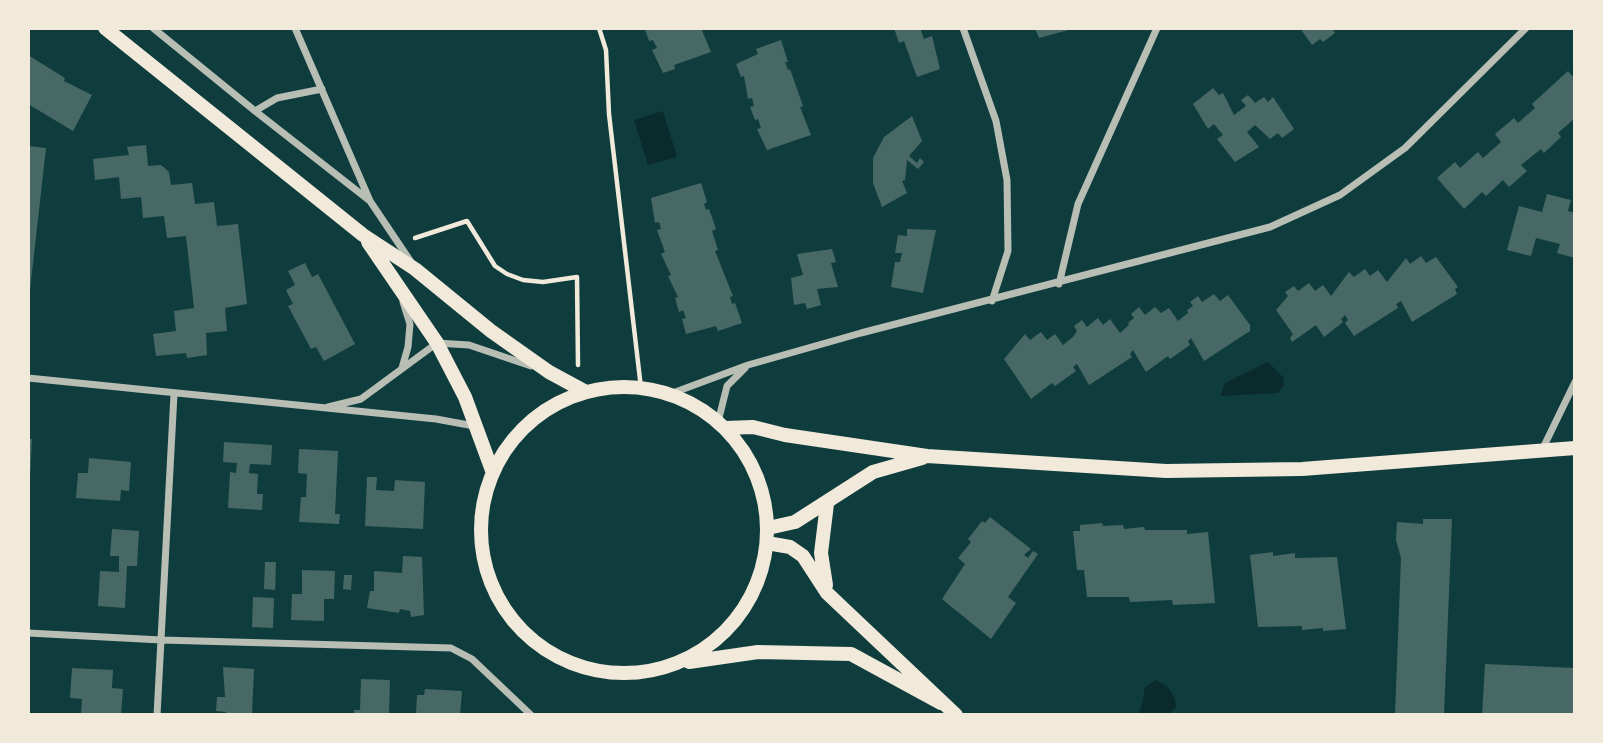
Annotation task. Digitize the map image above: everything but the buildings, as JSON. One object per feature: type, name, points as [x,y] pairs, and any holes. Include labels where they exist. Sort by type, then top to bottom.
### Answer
[{"type":"main road","points":[[105,28],[363,236],[415,269],[491,331],[549,372],[582,390]]},
{"type":"main road","points":[[363,236],[437,343],[465,397],[493,473]]},
{"type":"main road","points":[[677,664],[708,647],[734,623],[757,586],[768,527],[758,478],[744,451],[721,425],[695,405],[670,394],[641,388],[582,390],[534,419],[513,440],[493,473],[482,518],[482,548],[495,592],[522,630],[558,658],[594,671],[632,674],[677,664],[758,652],[850,654],[956,715]]},
{"type":"main road","points":[[721,425],[753,427],[785,435],[927,456],[1166,471],[1302,469],[1575,448]]},
{"type":"main road","points":[[768,527],[795,522],[827,504],[873,472],[927,456]]},
{"type":"main road","points":[[827,504],[821,553],[827,593]]},
{"type":"main road","points":[[767,543],[790,547],[803,556],[827,593],[941,704]]},
{"type":"street","points":[[153,28],[370,201]]},
{"type":"street","points":[[295,28],[370,201],[401,243],[415,269]]},
{"type":"street","points":[[963,28],[996,121],[1007,180],[1007,251],[992,301]]},
{"type":"street","points":[[1059,284],[1078,204],[1157,28]]},
{"type":"street","points":[[670,394],[748,365],[1270,227],[1340,195],[1405,148],[1526,28]]},
{"type":"street","points":[[255,111],[277,98],[322,89]]},
{"type":"street","points":[[399,288],[410,324],[408,348],[402,370]]},
{"type":"street","points":[[321,408],[361,399],[437,343],[469,345],[549,372]]},
{"type":"street","points":[[721,425],[727,387],[748,365]]},
{"type":"street","points":[[28,379],[436,419],[474,426]]},
{"type":"street","points":[[1543,449],[1575,382]]},
{"type":"street","points":[[156,715],[174,394]]},
{"type":"street","points":[[28,633],[161,640],[451,648],[472,659],[531,715]]},
{"type":"path","points":[[599,28],[606,50],[609,114],[641,388]]},
{"type":"path","points":[[401,243],[467,221],[495,266],[507,274],[523,280],[543,282],[577,277],[582,390]]},
{"type":"water","points":[[663,111],[677,157],[648,165],[634,120]]},
{"type":"water","points":[[1268,362],[1283,377],[1284,385],[1278,393],[1220,396],[1225,383]]},
{"type":"water","points":[[1156,680],[1168,687],[1175,698],[1176,707],[1168,715],[1137,715],[1145,687]]}]
